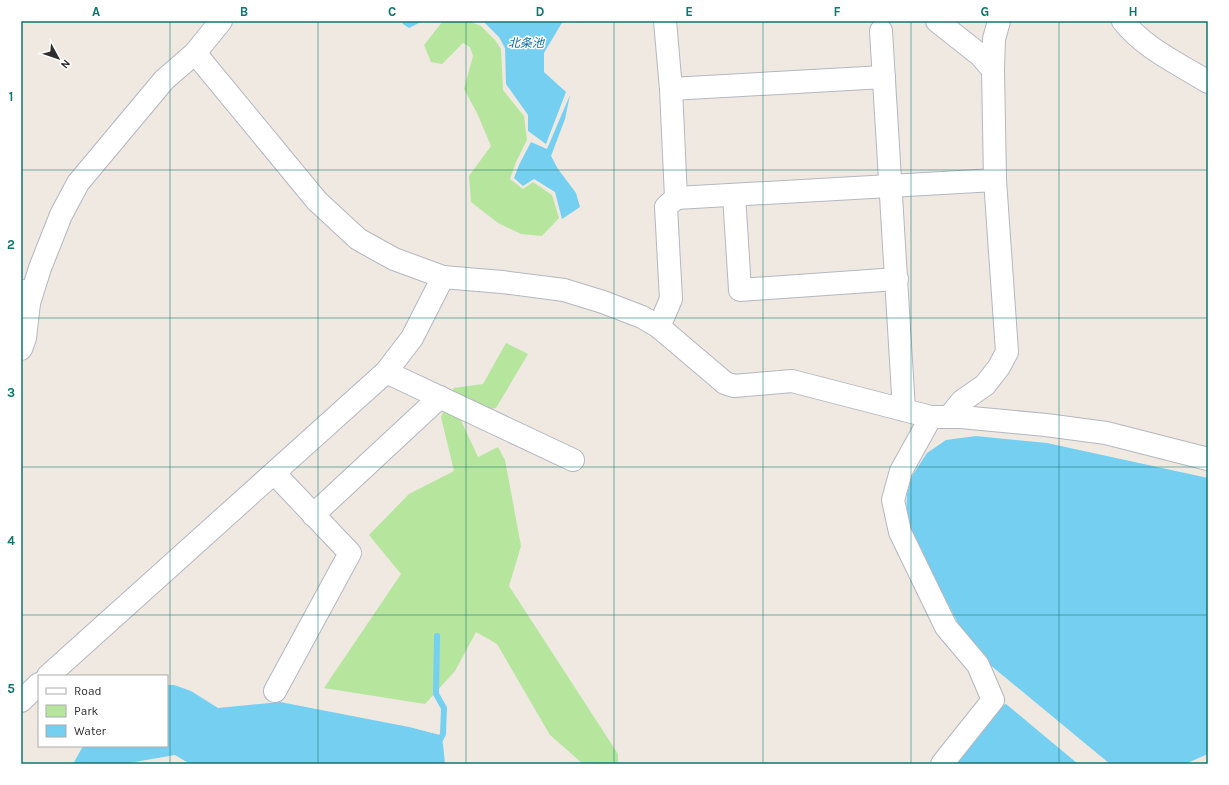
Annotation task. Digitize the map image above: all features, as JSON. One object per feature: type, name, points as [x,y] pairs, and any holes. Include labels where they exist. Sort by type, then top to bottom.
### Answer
[{"type":"street","points":[[21,349],[25,338],[25,296],[40,268],[61,215],[78,183],[164,80],[194,52],[221,21]]},
{"type":"street","points":[[666,21],[676,198]]},
{"type":"street","points":[[937,21],[980,55],[993,70]]},
{"type":"street","points":[[942,764],[993,700],[978,665],[946,627],[900,532],[893,500],[901,471],[940,417],[985,385],[999,367],[1006,352],[995,180],[993,70],[994,39],[1000,21]]},
{"type":"street","points":[[1123,21],[1132,33],[1151,47],[1208,82]]},
{"type":"street","points":[[882,31],[904,410]]},
{"type":"street","points":[[194,52],[317,201],[358,238],[394,258],[443,277],[502,282],[564,290],[603,302],[642,317],[659,327],[725,383],[734,386],[792,381],[904,410],[940,417],[961,417],[1046,424],[1106,433],[1208,459]]},
{"type":"street","points":[[670,89],[884,77]]},
{"type":"street","points":[[659,327],[670,299],[666,207],[676,198],[995,180]]},
{"type":"street","points":[[734,195],[740,290],[897,280]]},
{"type":"street","points":[[49,675],[386,372],[412,338],[443,277]]},
{"type":"street","points":[[386,372],[573,460]]},
{"type":"street","points":[[313,515],[440,397]]},
{"type":"street","points":[[274,473],[350,553],[275,691]]},
{"type":"street","points":[[21,701],[38,685]]},
{"type":"green space","points":[[443,21],[469,21],[481,26],[495,40],[501,49],[503,90],[524,116],[527,140],[516,162],[510,179],[523,189],[533,182],[552,195],[559,218],[542,236],[521,234],[498,223],[471,202],[469,176],[491,146],[477,113],[464,89],[473,56],[470,47],[463,43],[442,64],[431,62],[424,45]]},
{"type":"green space","points":[[506,343],[528,354],[496,408],[458,414],[478,457],[498,447],[505,460],[521,546],[509,586],[618,754],[618,764],[583,764],[550,735],[497,644],[476,632],[455,671],[425,704],[324,688],[401,574],[369,535],[409,494],[454,471],[441,417],[454,388],[483,384]]},
{"type":"water","points":[[402,21],[423,21],[409,28],[403,24]]},
{"type":"water","name":"北条池","points":[[481,21],[563,21],[544,53],[544,72],[566,92],[546,144],[528,131],[528,115],[506,84],[505,48],[499,37],[484,22]]},
{"type":"water","points":[[570,95],[565,119],[551,156],[558,169],[576,193],[580,207],[562,219],[555,192],[534,179],[523,186],[514,178],[531,142],[547,149]]},
{"type":"water","points":[[976,436],[1047,443],[1208,478],[1208,754],[1185,764],[1110,764],[989,664],[960,627],[906,523],[907,494],[912,476],[927,453],[946,440]]},
{"type":"water","points":[[168,685],[174,685],[191,691],[218,708],[280,702],[409,727],[440,735],[443,744],[445,764],[190,764],[175,755],[123,764],[73,764],[82,747],[168,747]]},
{"type":"water","points":[[1006,704],[1078,764],[953,764],[997,707]]},
{"type":"waterway","points":[[437,636],[436,694],[444,708],[443,734],[438,744]]}]
